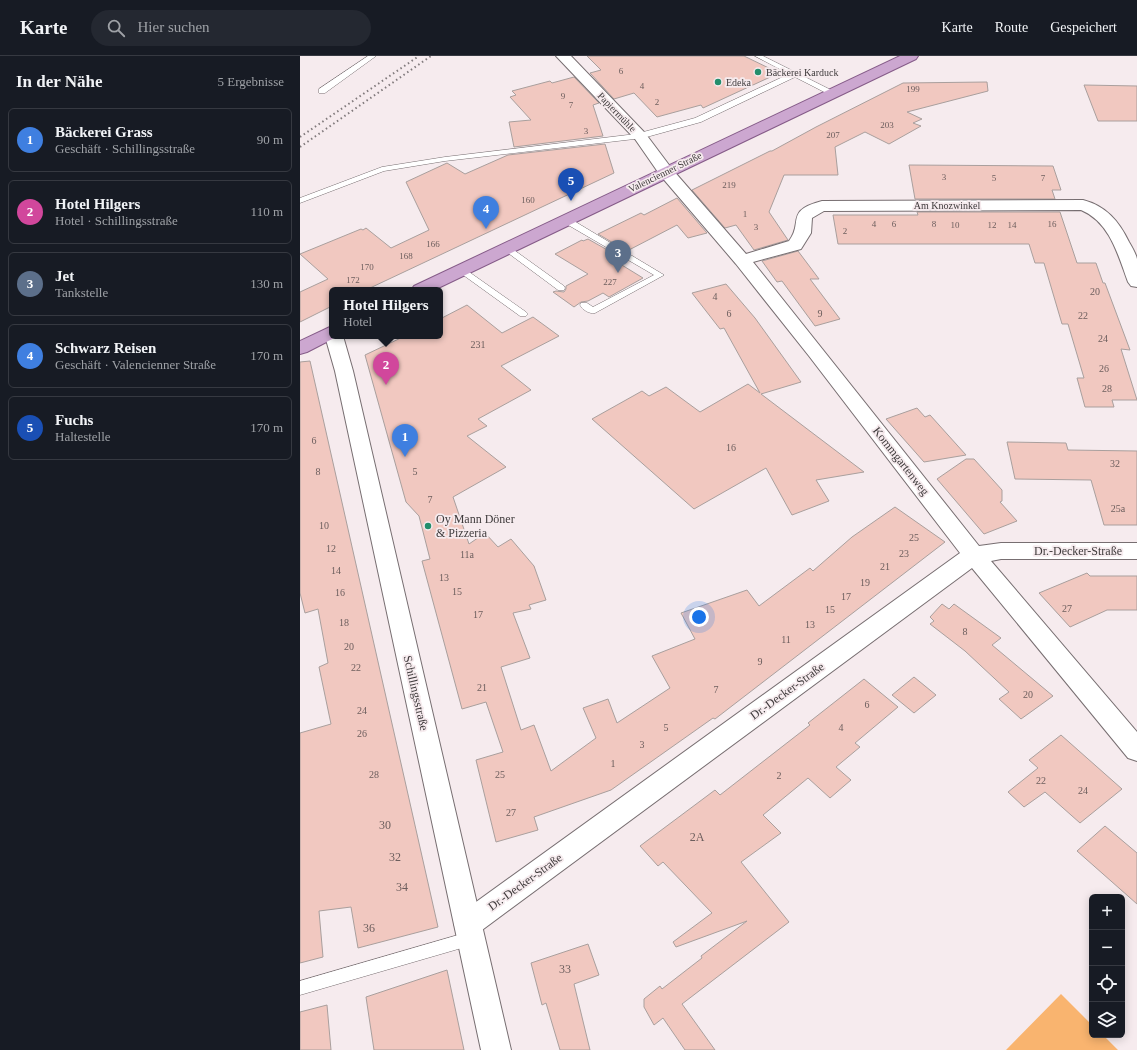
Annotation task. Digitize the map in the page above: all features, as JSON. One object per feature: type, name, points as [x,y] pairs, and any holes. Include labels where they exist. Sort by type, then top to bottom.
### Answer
[{"type":"main road","name":"Valencienner Straße","points":[[426,287],[911,56]]},
{"type":"main road","points":[[300,348],[329,334]]},
{"type":"street","name":"Papiermühle","points":[[563,56],[639,136],[666,172]]},
{"type":"street","name":"Kommgartenweg","points":[[666,172],[742,260],[816,352],[974,555],[1137,750]]},
{"type":"street","name":"Am Knozwinkel","points":[[742,260],[795,245],[803,234],[804,217],[807,211],[822,206],[1083,205],[1092,207],[1101,213],[1117,234],[1137,282]]},
{"type":"street","name":"Schillingsstraße","points":[[335,339],[344,371],[496,1050]]},
{"type":"street","name":"Dr.-Decker-Straße","points":[[470,931],[974,555],[1001,550],[1137,551]]},
{"type":"lane","points":[[322,92],[373,56]]},
{"type":"lane","points":[[758,56],[833,93]]},
{"type":"lane","points":[[300,201],[382,169],[445,159],[639,136],[698,120],[795,74]]},
{"type":"lane","points":[[566,220],[660,275],[592,311],[584,305]]},
{"type":"lane","points":[[506,248],[560,288]]},
{"type":"lane","points":[[462,270],[523,314]]},
{"type":"lane","points":[[300,988],[470,931]]},
{"type":"shaded area","points":[[1061,994],[1089,1022],[1089,1038],[1106,1038],[1118,1050],[1006,1050]]},
{"type":"building","points":[[587,56],[744,56],[779,73],[703,108],[701,105],[657,117],[634,93],[614,99],[590,73],[601,70]]},
{"type":"building","points":[[574,77],[599,103],[593,105],[603,136],[514,147],[509,122],[531,120],[510,97],[516,95],[512,91],[550,81],[552,83]]},
{"type":"building","points":[[987,82],[988,91],[907,112],[922,119],[913,123],[921,126],[889,144],[865,132],[835,147],[838,175],[784,175],[769,212],[788,240],[754,250],[736,225],[725,228],[692,190],[772,151],[903,83]]},
{"type":"building","points":[[1084,85],[1137,86],[1137,121],[1098,121]]},
{"type":"building","points":[[605,144],[614,173],[372,287],[329,287],[329,308],[300,322],[300,292],[328,279],[300,254],[366,228],[391,248],[429,230],[406,182],[447,163],[465,174],[508,155]]},
{"type":"building","points":[[909,165],[1053,166],[1061,190],[1052,190],[1055,199],[915,199]]},
{"type":"building","points":[[677,198],[707,233],[688,238],[677,225],[627,251],[598,234],[641,213],[644,215]]},
{"type":"building","points":[[917,212],[1060,212],[1077,263],[1096,263],[1103,283],[1105,283],[1130,350],[1121,349],[1137,400],[1112,400],[1114,407],[1085,407],[1077,378],[1084,378],[1068,324],[1062,324],[1044,263],[1035,263],[1029,244],[838,244],[833,215],[918,215]]},
{"type":"building","points":[[588,239],[618,256],[612,259],[643,278],[609,297],[603,293],[588,301],[581,302],[574,307],[553,292],[564,292],[566,286],[588,274],[555,254],[582,240]]},
{"type":"building","points":[[798,251],[819,279],[810,279],[840,319],[815,326],[782,281],[777,282],[762,261]]},
{"type":"building","points":[[726,284],[755,318],[801,382],[761,394],[864,472],[816,480],[829,501],[792,515],[766,468],[694,509],[592,419],[642,391],[649,396],[666,387],[700,412],[748,384],[760,393],[724,328],[720,329],[692,293]]},
{"type":"building","points":[[467,305],[502,333],[533,317],[559,336],[501,366],[531,390],[478,419],[487,426],[467,436],[506,467],[453,497],[469,544],[485,533],[498,547],[511,539],[534,566],[546,600],[529,605],[531,609],[513,613],[530,658],[501,667],[521,730],[534,725],[551,771],[596,738],[583,708],[608,699],[617,723],[670,688],[652,656],[695,639],[681,613],[747,590],[759,606],[810,568],[813,571],[852,537],[895,507],[945,542],[715,719],[713,718],[611,790],[534,817],[538,830],[496,842],[476,760],[503,752],[486,702],[462,709],[422,561],[430,559],[419,516],[406,502],[365,355],[399,339],[443,339],[443,317]]},
{"type":"building","points":[[310,361],[438,927],[358,948],[351,907],[319,911],[323,957],[300,963],[300,733],[331,724],[319,667],[328,663],[318,609],[305,613],[300,593],[300,362]]},
{"type":"building","points":[[917,408],[925,417],[930,415],[966,455],[924,462],[886,419]]},
{"type":"building","points":[[1007,442],[1066,443],[1068,450],[1137,451],[1137,525],[1104,525],[1091,480],[1015,479]]},
{"type":"building","points":[[966,459],[974,459],[1002,490],[1002,501],[1000,502],[1017,521],[984,534],[937,479]]},
{"type":"building","points":[[1087,573],[1090,576],[1137,576],[1137,610],[1107,610],[1070,627],[1039,593]]},
{"type":"building","points":[[942,604],[949,609],[954,604],[1001,638],[992,645],[1053,696],[1021,719],[999,699],[1009,692],[965,651],[930,624],[934,621],[930,617]]},
{"type":"building","points":[[914,677],[936,695],[914,713],[892,695]]},
{"type":"building","points":[[864,679],[898,707],[855,743],[860,747],[836,767],[851,780],[830,798],[808,778],[763,815],[781,833],[741,862],[789,922],[682,1004],[715,1050],[685,1050],[663,1018],[654,1025],[644,1007],[644,999],[660,986],[662,989],[702,958],[701,956],[747,921],[676,947],[673,942],[712,913],[663,862],[658,866],[640,846],[715,790],[720,795],[810,725],[808,723]]},
{"type":"building","points":[[1061,735],[1122,789],[1080,823],[1045,792],[1024,807],[1008,792],[1038,768],[1029,760]]},
{"type":"building","points":[[1105,826],[1137,853],[1137,904],[1077,851]]},
{"type":"building","points":[[588,944],[599,975],[574,984],[590,1050],[560,1050],[546,1003],[542,1005],[531,963]]},
{"type":"building","points":[[447,970],[464,1050],[374,1050],[366,997]]},
{"type":"building","points":[[327,1005],[331,1050],[300,1050],[300,1012]]},
{"type":"railway","points":[[300,137],[419,56]]},
{"type":"railway","points":[[300,147],[431,56]]},
{"type":"place","name":"Bäckerei Karduck","points":[[758,72]]},
{"type":"place","name":"Edeka","points":[[718,82]]},
{"type":"place","name":"Fuchs","points":[[571,201]]},
{"type":"place","name":"Schwarz Reisen","points":[[486,229]]},
{"type":"place","name":"Jet","points":[[618,273]]},
{"type":"place","name":"Hotel Hilgers","points":[[386,385]]},
{"type":"place","name":"Bäckerei Grass","points":[[405,457]]},
{"type":"place","name":"Oy Mann Döner & Pizzeria","points":[[428,526]]}]
